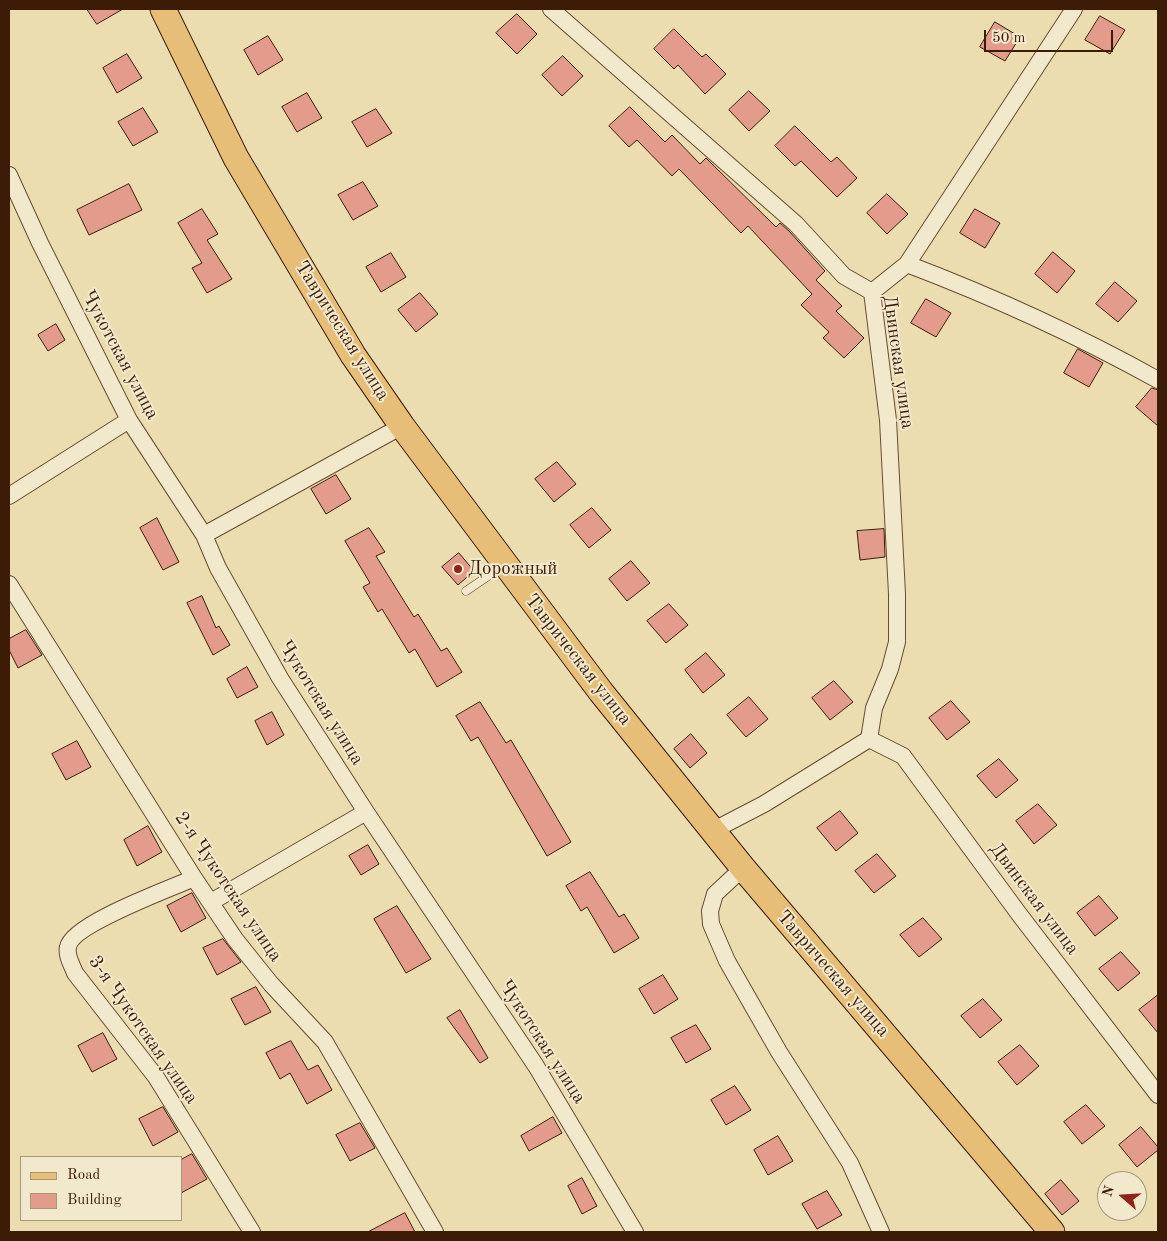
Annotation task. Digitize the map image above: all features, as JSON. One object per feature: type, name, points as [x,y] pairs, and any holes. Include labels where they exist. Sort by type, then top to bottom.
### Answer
[{"type":"main road","name":"Таврическая улица","points":[[163,9],[236,158],[353,354],[402,426],[601,692],[743,868],[1052,1232]]},
{"type":"street","name":"Двинская улица","points":[[551,9],[796,224],[844,276],[872,292],[888,420],[898,594],[897,642],[890,669],[874,708],[868,739],[903,756],[1019,914],[1158,1095]]},
{"type":"street","points":[[872,292],[907,264],[1074,9]]},
{"type":"street","name":"Чукотская улица","points":[[9,176],[40,244],[130,420],[204,535],[218,568],[280,678],[366,812],[536,1066],[635,1232]]},
{"type":"street","points":[[907,264],[988,295],[1100,348],[1158,380]]},
{"type":"street","points":[[9,496],[130,420]]},
{"type":"street","points":[[204,535],[402,426]]},
{"type":"street","name":"2-я Чукотская улица","points":[[9,584],[194,878],[235,939],[271,984],[325,1042],[434,1232]]},
{"type":"street","points":[[714,830],[764,804],[868,739]]},
{"type":"street","points":[[211,902],[366,812]]},
{"type":"street","points":[[743,868],[715,894],[710,911],[710,924],[727,962],[779,1052],[850,1163],[881,1232]]},
{"type":"street","name":"3-я Чукотская улица","points":[[194,878],[92,923],[73,937],[68,946],[68,955],[75,973],[156,1077],[252,1232]]},
{"type":"lane","points":[[466,591],[505,564]]},
{"type":"building","points":[[87,9],[123,9],[97,24]]},
{"type":"building","points":[[517,14],[537,34],[517,54],[496,33]]},
{"type":"building","points":[[1100,16],[1125,30],[1110,54],[1085,40]]},
{"type":"building","points":[[995,22],[1020,37],[1005,61],[980,47]]},
{"type":"building","points":[[674,29],[702,57],[706,54],[726,74],[705,94],[678,65],[674,69],[654,49]]},
{"type":"building","points":[[268,36],[283,60],[258,75],[244,50]]},
{"type":"building","points":[[127,54],[142,78],[117,93],[103,68]]},
{"type":"building","points":[[563,56],[583,76],[562,96],[542,75]]},
{"type":"building","points":[[749,91],[770,111],[749,131],[729,110]]},
{"type":"building","points":[[307,93],[322,118],[297,132],[282,107]]},
{"type":"building","points":[[630,107],[665,142],[672,135],[700,164],[706,158],[776,227],[780,223],[789,231],[825,271],[816,280],[842,306],[836,311],[864,338],[844,358],[823,338],[829,332],[801,305],[812,294],[748,226],[741,233],[679,169],[672,176],[637,140],[629,147],[609,126]]},
{"type":"building","points":[[143,108],[158,132],[133,146],[118,122]]},
{"type":"building","points":[[376,109],[392,133],[367,147],[352,122]]},
{"type":"building","points":[[795,126],[831,162],[837,157],[857,178],[837,197],[801,161],[795,166],[775,146]]},
{"type":"building","points":[[363,182],[378,206],[353,220],[338,195]]},
{"type":"building","points":[[129,184],[142,210],[89,235],[77,210]]},
{"type":"building","points":[[887,194],[908,214],[887,234],[867,213]]},
{"type":"building","points":[[202,209],[218,234],[207,240],[232,279],[207,293],[192,268],[202,263],[178,223]]},
{"type":"building","points":[[975,209],[1000,223],[985,248],[960,233]]},
{"type":"building","points":[[1053,252],[1075,271],[1057,293],[1035,274]]},
{"type":"building","points":[[391,253],[406,277],[381,292],[366,267]]},
{"type":"building","points":[[1115,282],[1137,301],[1118,322],[1096,304]]},
{"type":"building","points":[[420,293],[438,314],[416,332],[398,310]]},
{"type":"building","points":[[926,299],[951,313],[936,337],[911,323]]},
{"type":"building","points":[[56,324],[65,340],[48,351],[38,335]]},
{"type":"building","points":[[1078,349],[1103,363],[1089,387],[1064,373]]},
{"type":"building","points":[[1152,388],[1158,390],[1158,426],[1136,407]]},
{"type":"building","points":[[557,462],[576,484],[554,502],[535,479]]},
{"type":"building","points":[[336,475],[351,499],[326,514],[311,489]]},
{"type":"building","points":[[592,508],[611,530],[589,548],[570,525]]},
{"type":"building","points":[[157,518],[179,562],[163,570],[140,528]]},
{"type":"building","points":[[369,528],[385,552],[376,556],[414,617],[418,614],[441,651],[447,648],[462,672],[437,687],[415,649],[409,653],[382,609],[378,612],[363,587],[370,583],[345,541]]},
{"type":"building","points":[[884,529],[885,557],[860,560],[857,531]]},
{"type":"building","name":"Дорожный","points":[[459,553],[474,571],[458,585],[442,567]]},
{"type":"building","points":[[631,561],[650,583],[627,601],[609,579]]},
{"type":"building","points":[[202,596],[216,628],[219,626],[230,645],[213,655],[187,603]]},
{"type":"building","points":[[669,604],[688,625],[666,643],[647,621]]},
{"type":"building","points":[[26,630],[42,655],[18,668],[9,650],[9,639]]},
{"type":"building","points":[[706,653],[725,675],[703,693],[685,670]]},
{"type":"building","points":[[247,667],[258,687],[237,698],[227,679]]},
{"type":"building","points":[[834,681],[853,702],[830,720],[812,698]]},
{"type":"building","points":[[749,697],[768,719],[746,737],[727,715]]},
{"type":"building","points":[[951,701],[970,722],[947,740],[929,718]]},
{"type":"building","points":[[480,702],[506,743],[511,740],[571,842],[547,856],[478,737],[471,741],[456,716]]},
{"type":"building","points":[[272,712],[284,735],[267,745],[255,721]]},
{"type":"building","points":[[691,734],[707,753],[690,768],[674,749]]},
{"type":"building","points":[[77,741],[91,767],[66,780],[52,754]]},
{"type":"building","points":[[999,759],[1018,780],[996,798],[977,776]]},
{"type":"building","points":[[1038,804],[1057,825],[1034,844],[1016,821]]},
{"type":"building","points":[[840,811],[858,833],[836,851],[817,828]]},
{"type":"building","points":[[148,826],[162,852],[137,866],[124,840]]},
{"type":"building","points":[[368,845],[379,864],[361,875],[349,856]]},
{"type":"building","points":[[877,854],[896,876],[874,893],[855,871]]},
{"type":"building","points":[[590,872],[619,917],[624,914],[639,938],[614,953],[587,907],[581,911],[566,886]]},
{"type":"building","points":[[192,893],[206,918],[181,932],[167,906]]},
{"type":"building","points":[[1099,896],[1118,918],[1095,936],[1077,913]]},
{"type":"building","points":[[397,906],[431,959],[406,973],[374,919]]},
{"type":"building","points":[[923,918],[942,939],[919,957],[900,935]]},
{"type":"building","points":[[223,939],[241,962],[217,975],[203,948]]},
{"type":"building","points":[[1121,952],[1140,973],[1118,991],[1099,969]]},
{"type":"building","points":[[663,975],[678,999],[654,1014],[639,989]]},
{"type":"building","points":[[256,987],[271,1012],[245,1025],[231,999]]},
{"type":"building","points":[[1158,995],[1158,1033],[1139,1010]]},
{"type":"building","points":[[983,999],[1002,1020],[980,1038],[961,1016]]},
{"type":"building","points":[[460,1010],[488,1058],[480,1063],[447,1018]]},
{"type":"building","points":[[696,1025],[711,1049],[686,1063],[671,1038]]},
{"type":"building","points":[[103,1033],[117,1059],[92,1072],[78,1046]]},
{"type":"building","points":[[291,1041],[308,1070],[318,1065],[332,1090],[307,1104],[290,1073],[280,1079],[266,1053]]},
{"type":"building","points":[[1020,1045],[1039,1066],[1017,1085],[998,1062]]},
{"type":"building","points":[[735,1086],[751,1110],[726,1125],[711,1100]]},
{"type":"building","points":[[1086,1105],[1105,1126],[1082,1144],[1064,1122]]},
{"type":"building","points":[[163,1107],[178,1132],[153,1146],[139,1119]]},
{"type":"building","points":[[553,1117],[562,1133],[529,1151],[521,1136]]},
{"type":"building","points":[[360,1123],[375,1148],[350,1161],[336,1135]]},
{"type":"building","points":[[1141,1127],[1158,1147],[1158,1150],[1137,1167],[1119,1145]]},
{"type":"building","points":[[778,1136],[793,1161],[768,1175],[754,1150]]},
{"type":"building","points":[[192,1154],[207,1179],[182,1192],[182,1159]]},
{"type":"building","points":[[582,1178],[597,1206],[582,1214],[568,1186]]},
{"type":"building","points":[[1061,1180],[1079,1201],[1062,1215],[1045,1194]]},
{"type":"building","points":[[827,1191],[842,1215],[817,1229],[802,1204]]},
{"type":"building","points":[[405,1213],[415,1232],[368,1232]]},
{"type":"place","name":"Дорожный","points":[[458,569]]}]
